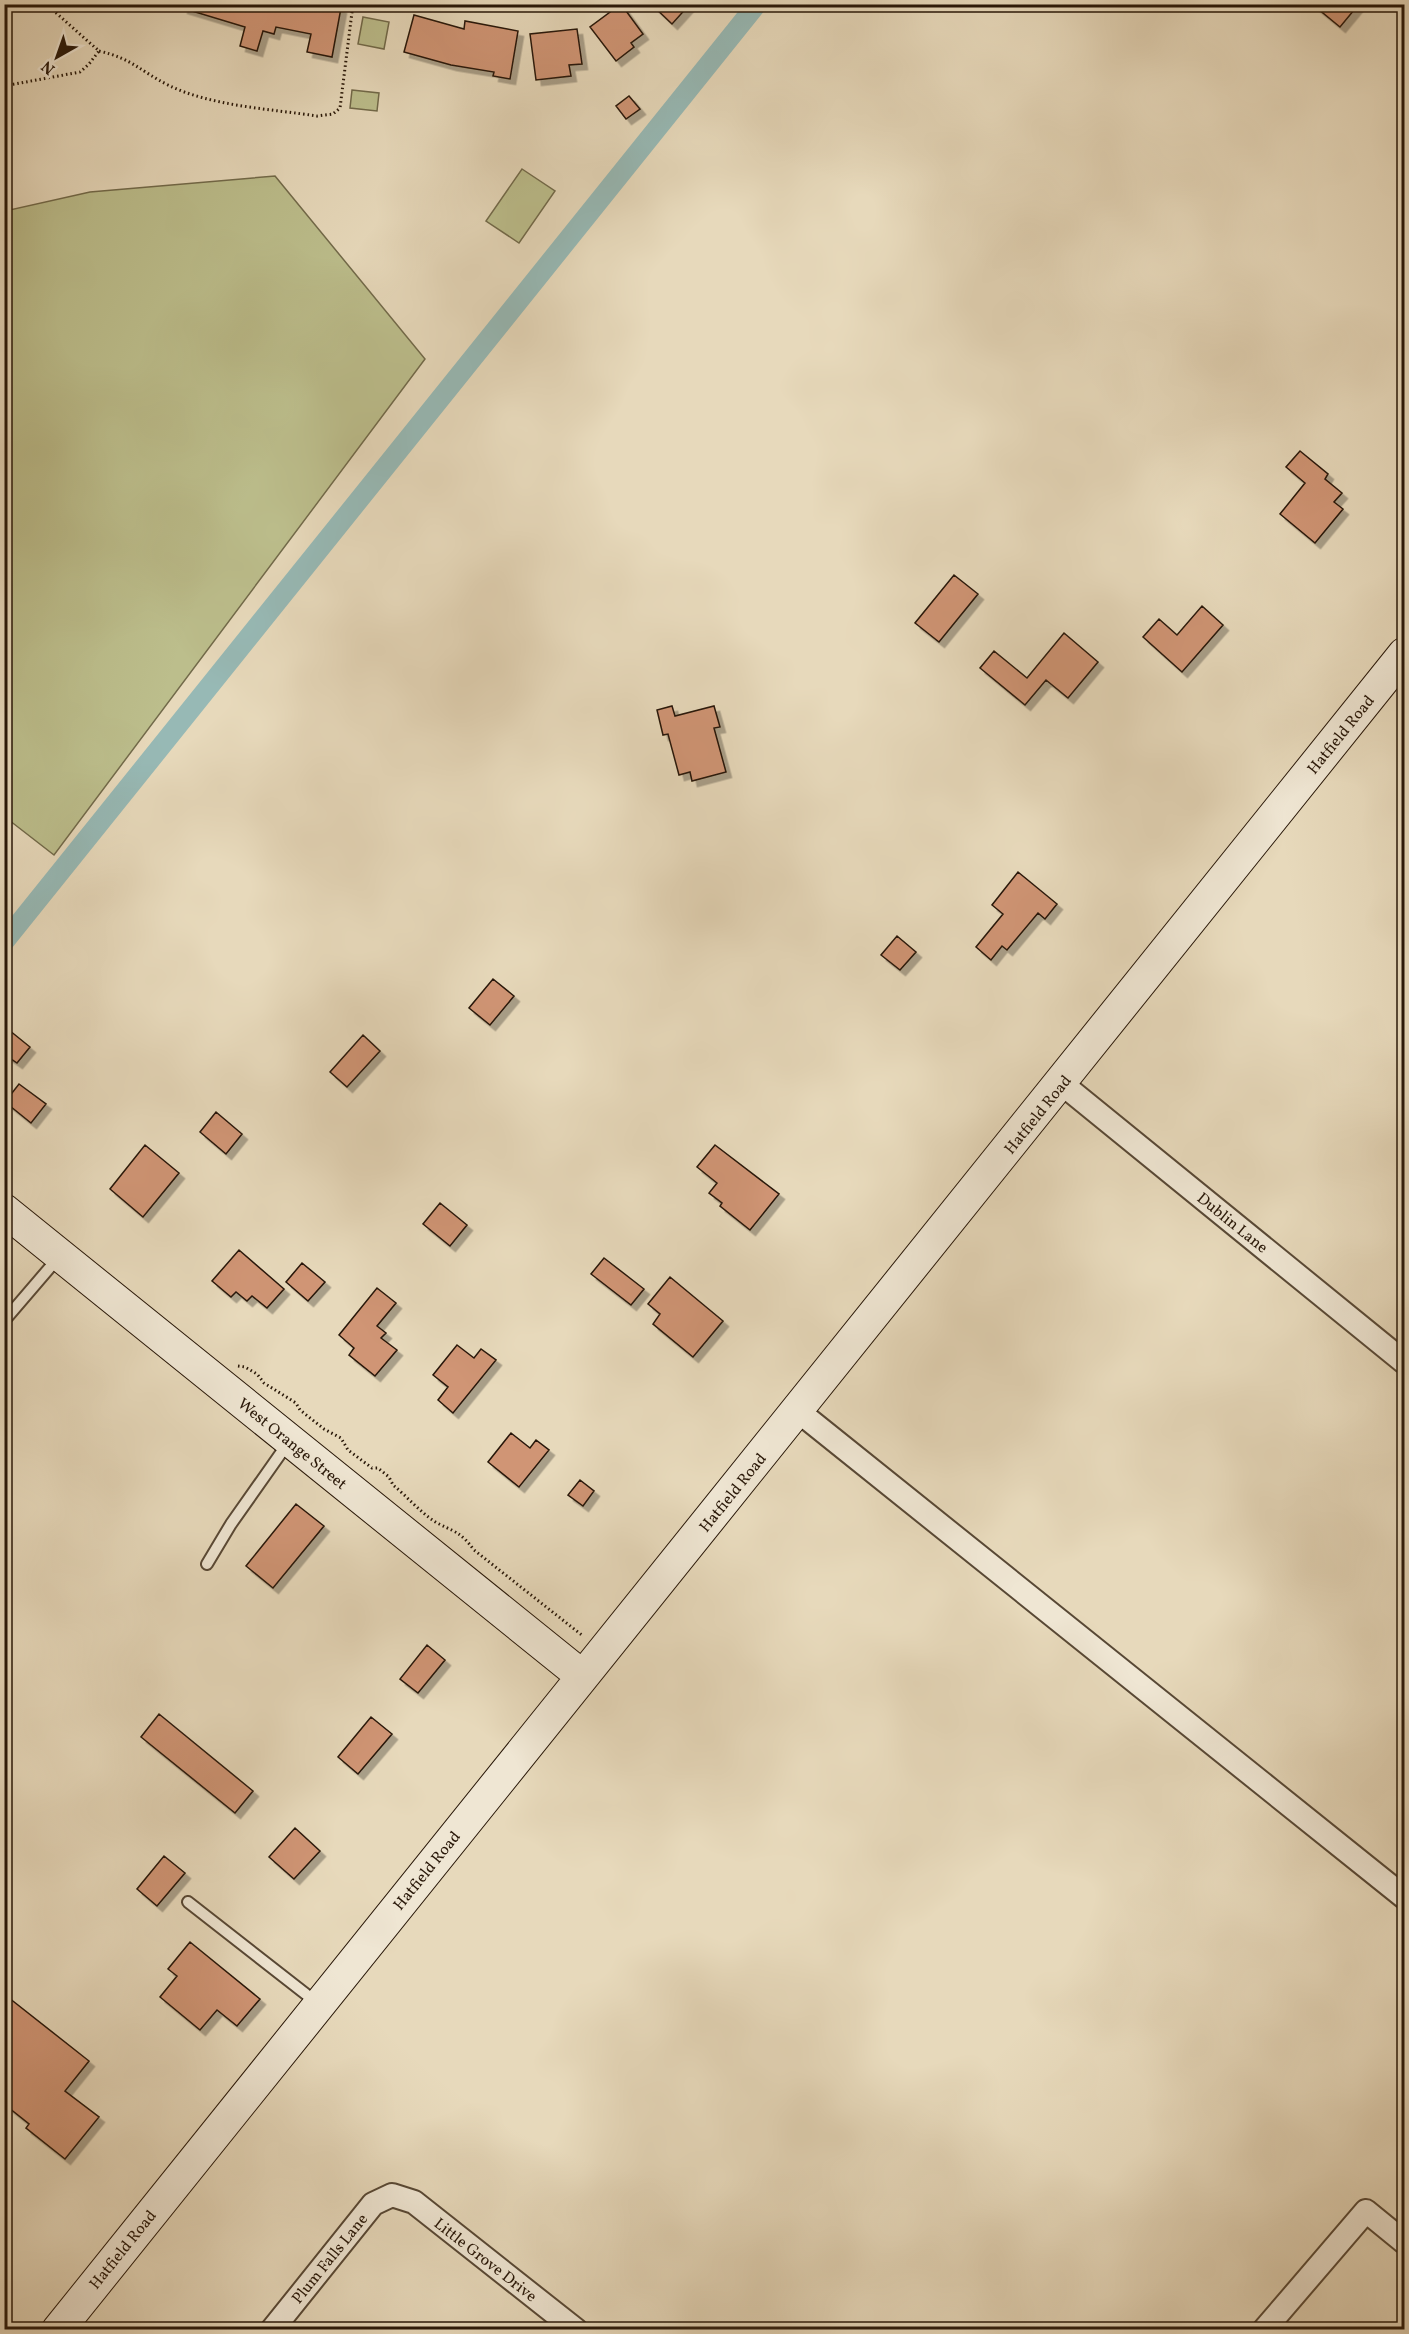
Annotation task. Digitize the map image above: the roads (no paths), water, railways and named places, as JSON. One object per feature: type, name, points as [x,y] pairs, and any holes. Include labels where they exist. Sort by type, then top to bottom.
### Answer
[{"type":"street","name":"Hatfield Road","points":[[58,2330],[1404,654]]},
{"type":"street","name":"Dublin Lane","points":[[1061,1083],[1404,1362]]},
{"type":"street","name":"West Orange Street","points":[[4,1210],[582,1676]]},
{"type":"street","points":[[798,1411],[1404,1897]]},
{"type":"street","name":"Plum Falls Lane","points":[[273,2330],[373,2204],[392,2196]]},
{"type":"street","name":"Little Grove Drive","points":[[392,2196],[414,2202],[576,2330]]},
{"type":"street","points":[[1264,2330],[1366,2211],[1404,2242]]},
{"type":"lane","points":[[4,1321],[60,1255]]},
{"type":"lane","points":[[207,1564],[231,1524],[290,1440]]},
{"type":"lane","points":[[188,1902],[319,2004]]},
{"type":"waterway","points":[[4,942],[757,4]]}]
